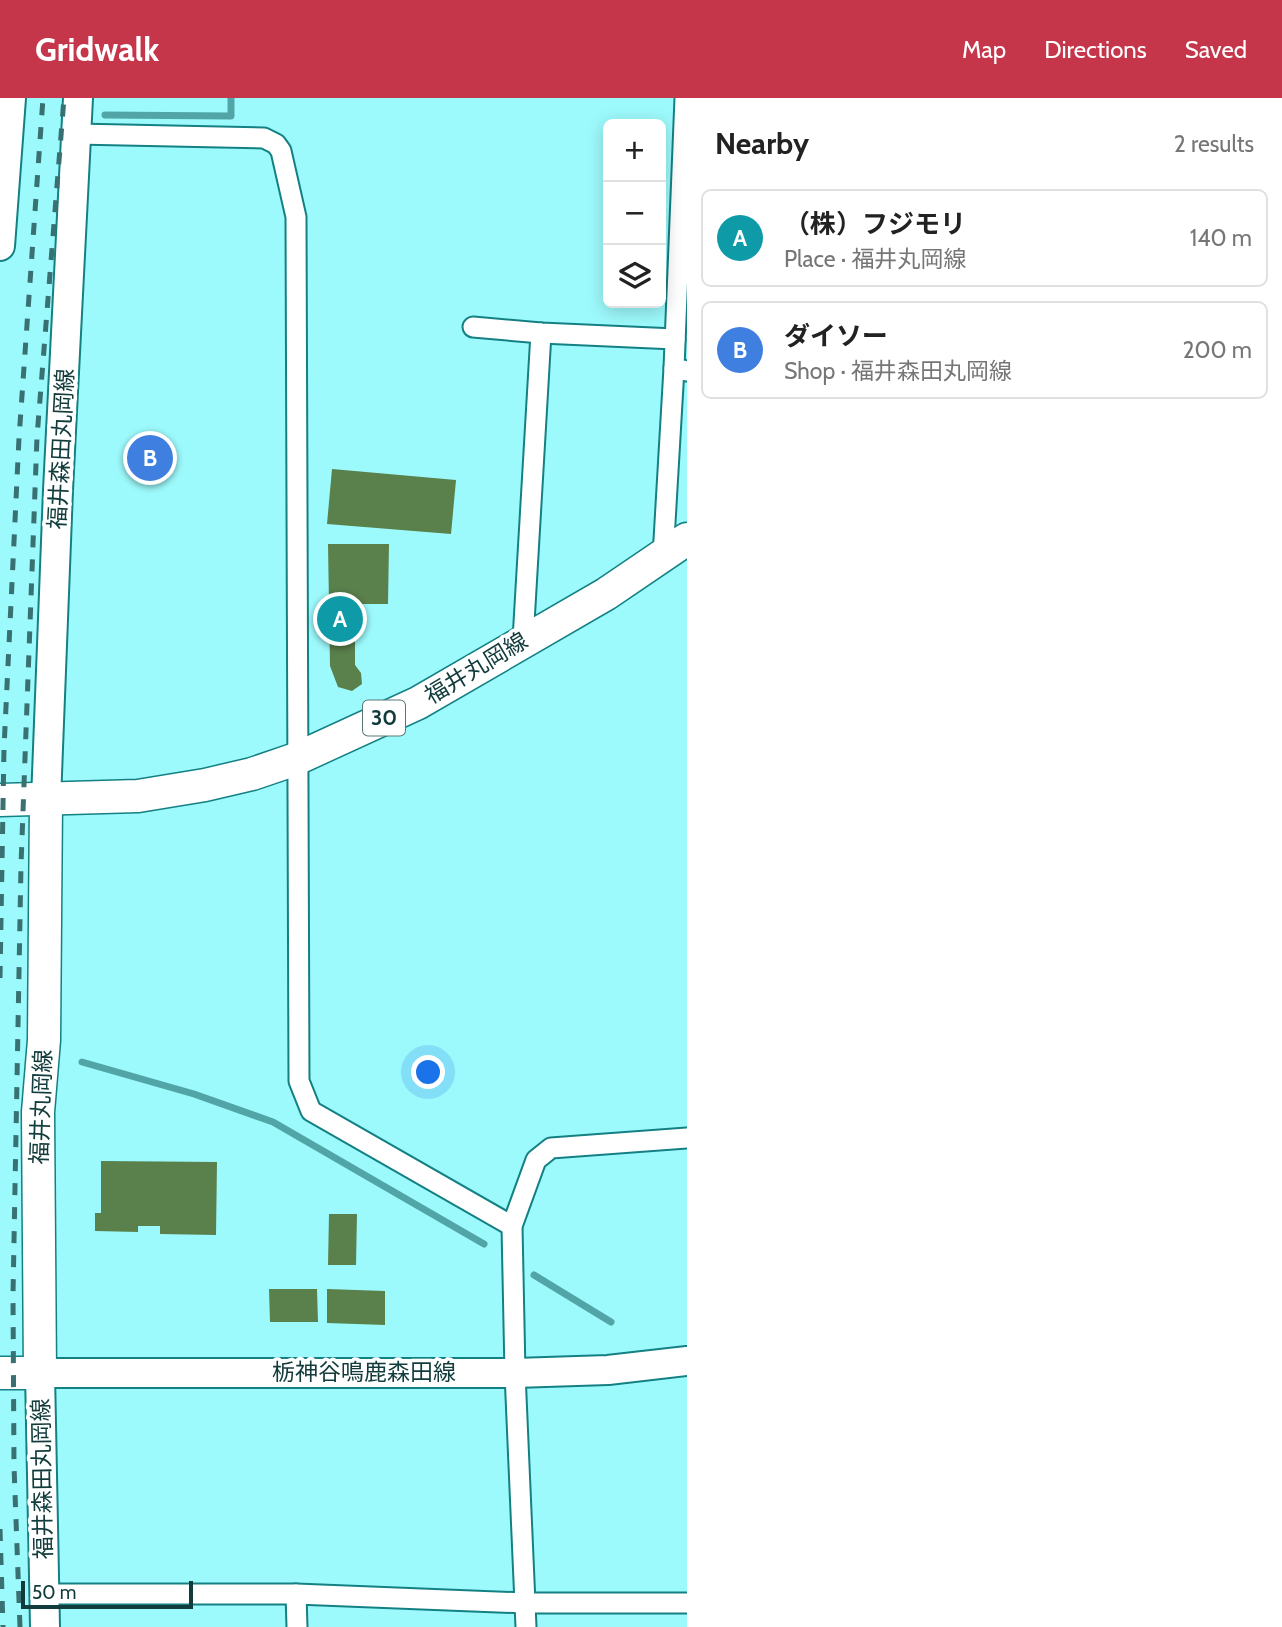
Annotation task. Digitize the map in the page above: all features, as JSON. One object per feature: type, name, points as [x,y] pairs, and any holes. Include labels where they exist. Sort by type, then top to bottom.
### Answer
[{"type":"main road","points":[[0,246],[4,147],[11,98]]},
{"type":"main road","name":"福井森田丸岡線","points":[[46,800],[58,490],[78,98]]},
{"type":"main road","name":"福井丸岡線","points":[[0,800],[123,798],[166,793],[252,774],[296,760],[418,702],[606,594],[675,548]]},
{"type":"main road","name":"福井丸岡線","points":[[40,1373],[38,1112],[44,1040],[46,800]]},
{"type":"main road","name":"栃神谷鳴鹿森田線","points":[[40,1373],[515,1373],[608,1370],[687,1361]]},
{"type":"main road","points":[[0,1373],[40,1373]]},
{"type":"main road","name":"福井森田丸岡線","points":[[40,1373],[45,1627]]},
{"type":"street","points":[[675,548],[680,370],[675,339],[683,263],[685,98]]},
{"type":"street","points":[[76,134],[264,138],[276,144],[284,159],[296,217],[299,1081],[311,1111],[512,1226]]},
{"type":"street","points":[[473,327],[675,339]]},
{"type":"street","points":[[523,640],[541,333]]},
{"type":"street","points":[[526,1627],[515,1373],[512,1226],[536,1160],[551,1148],[687,1138]]},
{"type":"street","points":[[44,1594],[296,1594],[525,1602],[687,1603]]},
{"type":"street","points":[[296,1594],[297,1627]]},
{"type":"building","points":[[332,469],[456,480],[451,534],[327,524]]},
{"type":"building","points":[[328,544],[389,544],[388,604],[350,604],[350,634],[355,635],[355,665],[361,673],[362,684],[352,691],[338,687],[330,666]]},
{"type":"building","points":[[101,1161],[217,1162],[216,1235],[160,1234],[160,1226],[138,1226],[138,1232],[95,1231],[95,1213],[101,1213]]},
{"type":"building","points":[[329,1214],[357,1214],[356,1265],[328,1265]]},
{"type":"building","points":[[269,1289],[317,1289],[318,1322],[270,1322]]},
{"type":"building","points":[[327,1289],[385,1291],[385,1325],[327,1323]]},
{"type":"waterway","points":[[105,115],[231,116],[231,98]]},
{"type":"waterway","points":[[82,1062],[194,1094],[273,1122],[484,1244]]},
{"type":"waterway","points":[[534,1275],[611,1322]]},
{"type":"railway","points":[[0,978],[4,748],[19,438],[43,98]]},
{"type":"railway","points":[[20,1627],[14,1466],[13,1295],[21,865],[37,437],[64,98]]},
{"type":"railway","points":[[0,1529],[3,1627]]},
{"type":"place","name":"ダイソー","points":[[150,458]]},
{"type":"place","name":"（株）フジモリ","points":[[340,619]]}]
